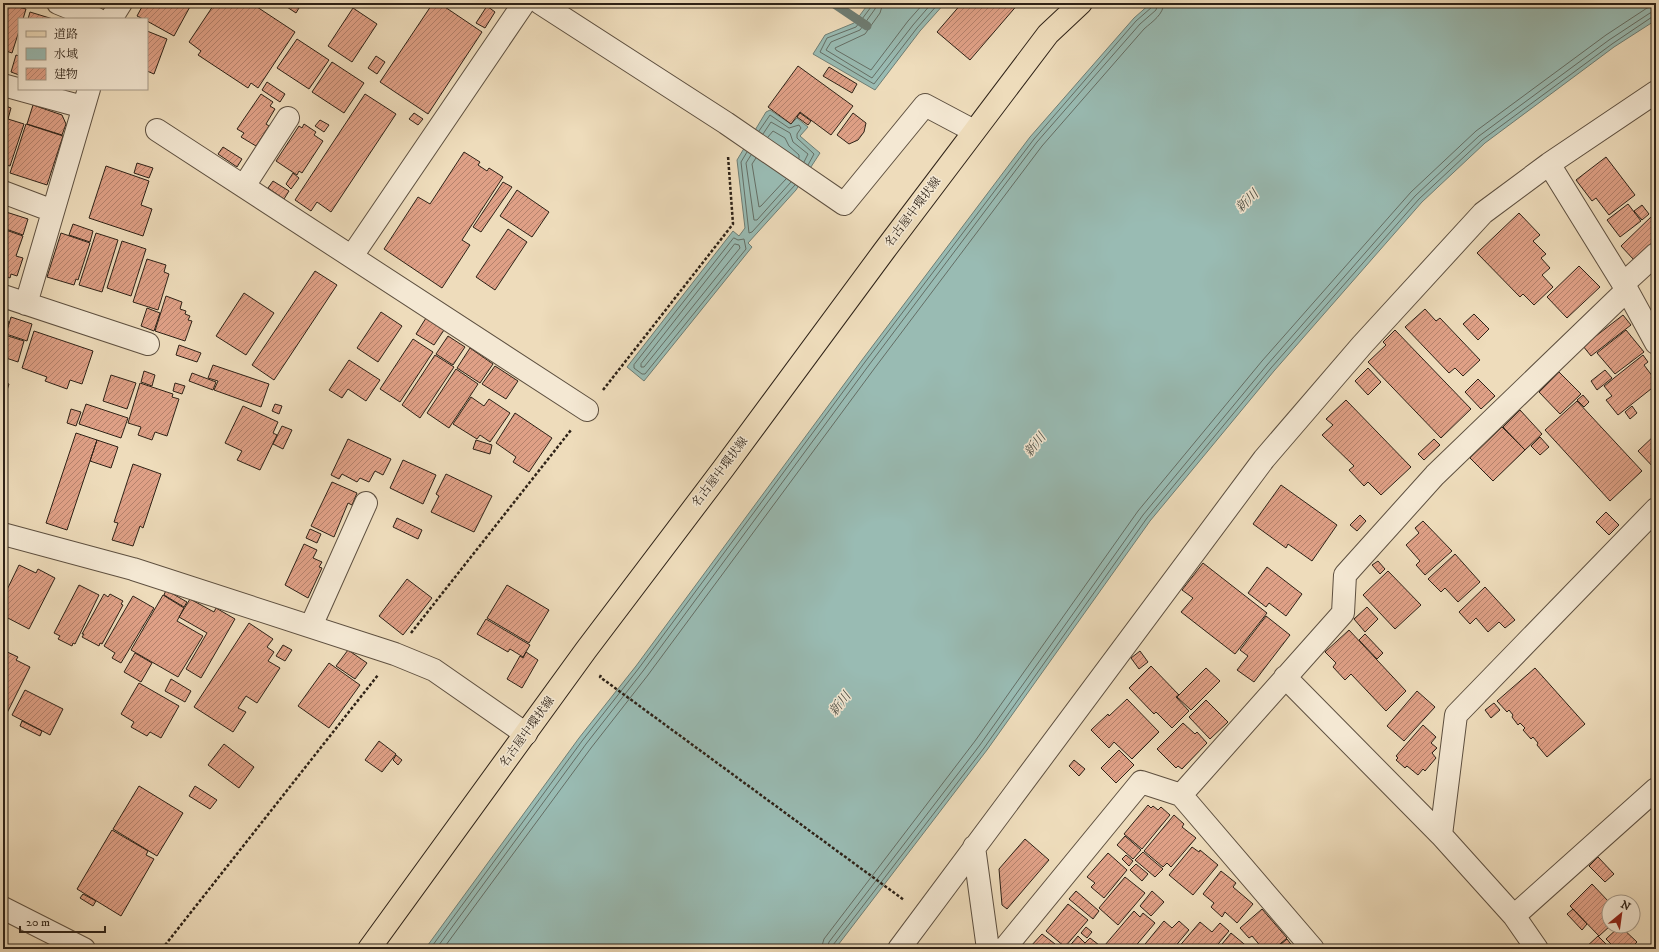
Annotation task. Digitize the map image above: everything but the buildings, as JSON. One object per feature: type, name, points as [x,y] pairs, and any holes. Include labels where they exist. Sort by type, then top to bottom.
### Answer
[{"type":"main road","name":"名古屋中環状線","points":[[369,949],[586,650],[724,469],[974,131],[1048,34],[1081,3]]},
{"type":"street","points":[[58,3],[95,18]]},
{"type":"street","points":[[112,18],[121,3]]},
{"type":"street","points":[[352,256],[524,3]]},
{"type":"street","points":[[540,3],[726,123],[844,204],[925,105],[974,131]]},
{"type":"street","points":[[3,85],[18,87]]},
{"type":"street","points":[[26,304],[86,98],[35,90]]},
{"type":"street","points":[[899,949],[1264,459],[1362,345],[1483,213],[1549,164],[1656,92]]},
{"type":"street","points":[[244,186],[288,118]]},
{"type":"street","points":[[157,130],[587,410]]},
{"type":"street","points":[[1549,164],[1625,287],[1656,343]]},
{"type":"street","points":[[3,192],[53,211]]},
{"type":"street","points":[[1181,795],[1343,613],[1345,575],[1435,475],[1625,287],[1656,254]]},
{"type":"street","points":[[3,296],[148,344]]},
{"type":"street","points":[[311,626],[366,503]]},
{"type":"street","points":[[1441,835],[1456,715],[1656,509]]},
{"type":"street","points":[[3,534],[133,569],[395,654],[434,670],[526,734]]},
{"type":"street","points":[[1285,677],[1441,835],[1514,916],[1537,949]]},
{"type":"street","points":[[1004,949],[1142,782],[1181,795],[1313,949]]},
{"type":"street","points":[[1514,916],[1656,789]]},
{"type":"street","points":[[974,847],[988,949]]},
{"type":"street","points":[[3,908],[84,949]]},
{"type":"path","points":[[162,949],[733,224],[726,123]]},
{"type":"path","points":[[600,677],[906,902]]},
{"type":"water","points":[[869,3],[945,3],[920,31],[875,90],[813,54],[825,35],[854,23]]},
{"type":"water","name":"新川","points":[[1151,3],[1656,3],[1656,20],[1614,47],[1485,143],[1422,202],[1274,371],[1150,521],[987,750],[835,949],[425,949],[579,738],[636,666],[862,360],[1030,137],[1134,18]]},
{"type":"water","points":[[770,110],[791,124],[797,118],[808,127],[800,136],[820,153],[796,190],[748,243],[752,247],[644,381],[627,367],[733,231],[739,236],[745,228],[737,160],[766,112]]},
{"type":"waterway","points":[[833,3],[867,26]]}]
